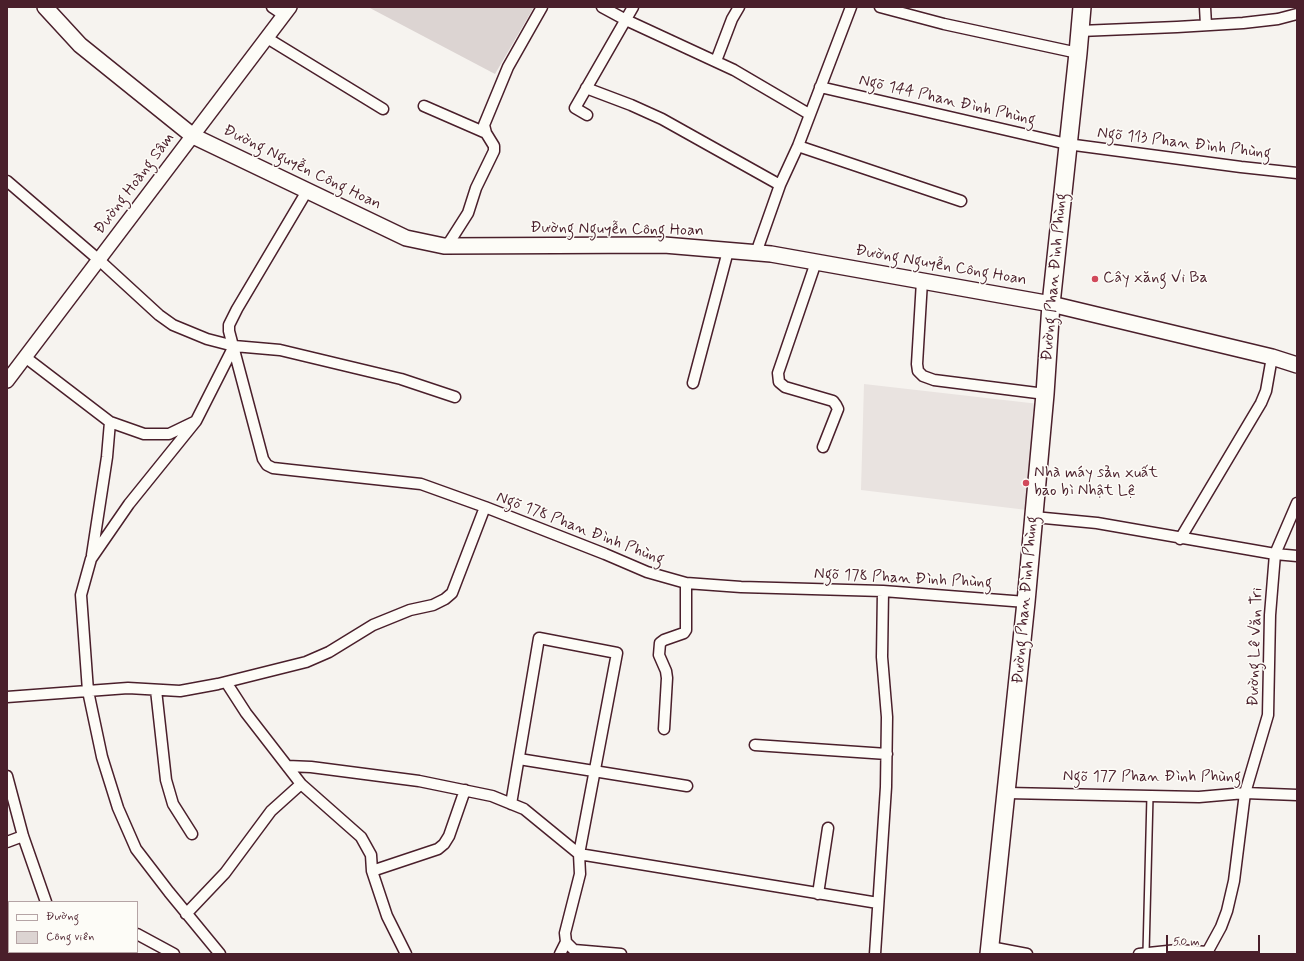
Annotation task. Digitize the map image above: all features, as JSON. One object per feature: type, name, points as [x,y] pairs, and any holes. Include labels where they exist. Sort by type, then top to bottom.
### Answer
[{"type":"main road","name":"Đường Nguyễn Công Hoan","points":[[45,7],[80,45],[193,136],[406,238],[447,246],[664,245],[771,254],[1051,304],[1297,365]]},
{"type":"main road","name":"Đường Phan Đình Phùng","points":[[990,950],[1026,602],[1045,394],[1051,304],[1082,7]]},
{"type":"street","points":[[272,7],[287,11]]},
{"type":"street","points":[[447,246],[468,213],[476,188],[494,151],[492,142],[486,133],[484,125],[508,66],[542,7]]},
{"type":"street","points":[[602,7],[626,20],[734,70],[809,114]]},
{"type":"street","points":[[587,115],[575,108],[633,7]]},
{"type":"street","points":[[716,61],[732,19],[739,7]]},
{"type":"street","points":[[756,253],[780,185],[798,146],[851,7]]},
{"type":"street","points":[[880,7],[944,24],[1078,53]]},
{"type":"street","points":[[1205,7],[1206,25]]},
{"type":"street","name":"Đường Hoàng Sâm","points":[[7,381],[287,11]]},
{"type":"street","points":[[1080,31],[1206,25],[1278,19],[1297,14]]},
{"type":"street","points":[[267,38],[383,108]]},
{"type":"street","name":"Ngõ 144 Phan Đình Phùng","points":[[820,87],[1067,144]]},
{"type":"street","points":[[586,88],[662,119],[780,185]]},
{"type":"street","points":[[424,106],[486,133]]},
{"type":"street","name":"Ngõ 113 Phan Đình Phùng","points":[[1067,144],[1241,167],[1297,172]]},
{"type":"street","points":[[798,146],[961,201]]},
{"type":"street","points":[[7,181],[99,260],[159,316],[173,326],[207,339],[234,346],[280,350],[380,374],[455,397]]},
{"type":"street","points":[[307,191],[231,320],[229,330],[263,459],[267,465],[273,468],[421,484],[485,507]]},
{"type":"street","points":[[693,383],[728,251]]},
{"type":"street","points":[[816,262],[778,373],[779,382],[785,386],[833,401],[836,404],[838,409],[824,447]]},
{"type":"street","points":[[922,280],[917,364],[918,371],[923,376],[934,380],[1045,394]]},
{"type":"street","points":[[91,559],[129,504],[196,421],[234,346]]},
{"type":"street","points":[[25,357],[110,422],[144,434],[170,434],[196,421]]},
{"type":"street","points":[[1180,539],[1261,403],[1266,391],[1272,358]]},
{"type":"street","points":[[110,422],[107,457],[91,559],[81,595],[88,691],[102,757],[121,815],[136,849],[186,914],[220,954]]},
{"type":"street","name":"Đường Lê Văn Tri","points":[[1208,953],[1223,921],[1234,881],[1245,793],[1268,715],[1270,615],[1275,554],[1297,503]]},
{"type":"street","name":"Ngõ 178 Phan Đình Phùng","points":[[7,697],[128,688],[180,691],[226,682],[306,662],[329,652],[374,625],[410,610],[433,605],[445,600],[452,594],[485,507],[606,554],[647,572],[686,583],[741,587],[883,591],[1026,602]]},
{"type":"street","points":[[1034,517],[1097,524],[1180,539],[1297,556]]},
{"type":"street","points":[[664,729],[667,678],[666,670],[659,655],[660,644],[664,640],[684,633],[686,630],[686,583]]},
{"type":"street","points":[[875,954],[885,825],[887,754],[887,717],[882,657],[883,591]]},
{"type":"street","points":[[511,804],[539,638],[617,653],[579,854],[580,874],[565,933],[566,942],[560,954]]},
{"type":"street","points":[[226,682],[246,713],[301,784],[361,837],[371,856],[372,871],[386,916],[406,954]]},
{"type":"street","points":[[156,690],[166,780],[172,804],[192,834]]},
{"type":"street","points":[[755,745],[887,754]]},
{"type":"street","points":[[519,759],[687,786]]},
{"type":"street","points":[[287,766],[311,767],[419,781],[492,796],[524,809],[579,854],[878,903]]},
{"type":"street","points":[[7,776],[23,836],[46,901]]},
{"type":"street","points":[[186,914],[225,873],[271,811],[301,784]]},
{"type":"street","points":[[372,871],[438,848],[444,844],[449,836],[465,790]]},
{"type":"street","name":"Ngõ 177 Phan Đình Phùng","points":[[1007,793],[1200,797],[1245,793],[1297,795]]},
{"type":"street","points":[[818,894],[828,828]]},
{"type":"street","points":[[7,842],[23,836]]},
{"type":"street","points":[[138,935],[174,954]]},
{"type":"street","points":[[566,942],[574,950],[621,954]]},
{"type":"street","points":[[990,950],[1028,954]]},
{"type":"street","points":[[1142,954],[1177,950],[1208,953]]},
{"type":"lane","points":[[1142,954],[1150,796]]},
{"type":"shaded area","name":"Nhà máy sản xuất bao bì Nhật Lệ","points":[[864,384],[1039,404],[1027,510],[861,490]]},
{"type":"green space","points":[[368,7],[534,7],[495,74]]},
{"type":"place","name":"Cây xăng Vi Ba","points":[[1095,279]]},
{"type":"place","name":"Nhà máy sản xuất bao bì Nhật Lệ","points":[[1026,483]]}]
